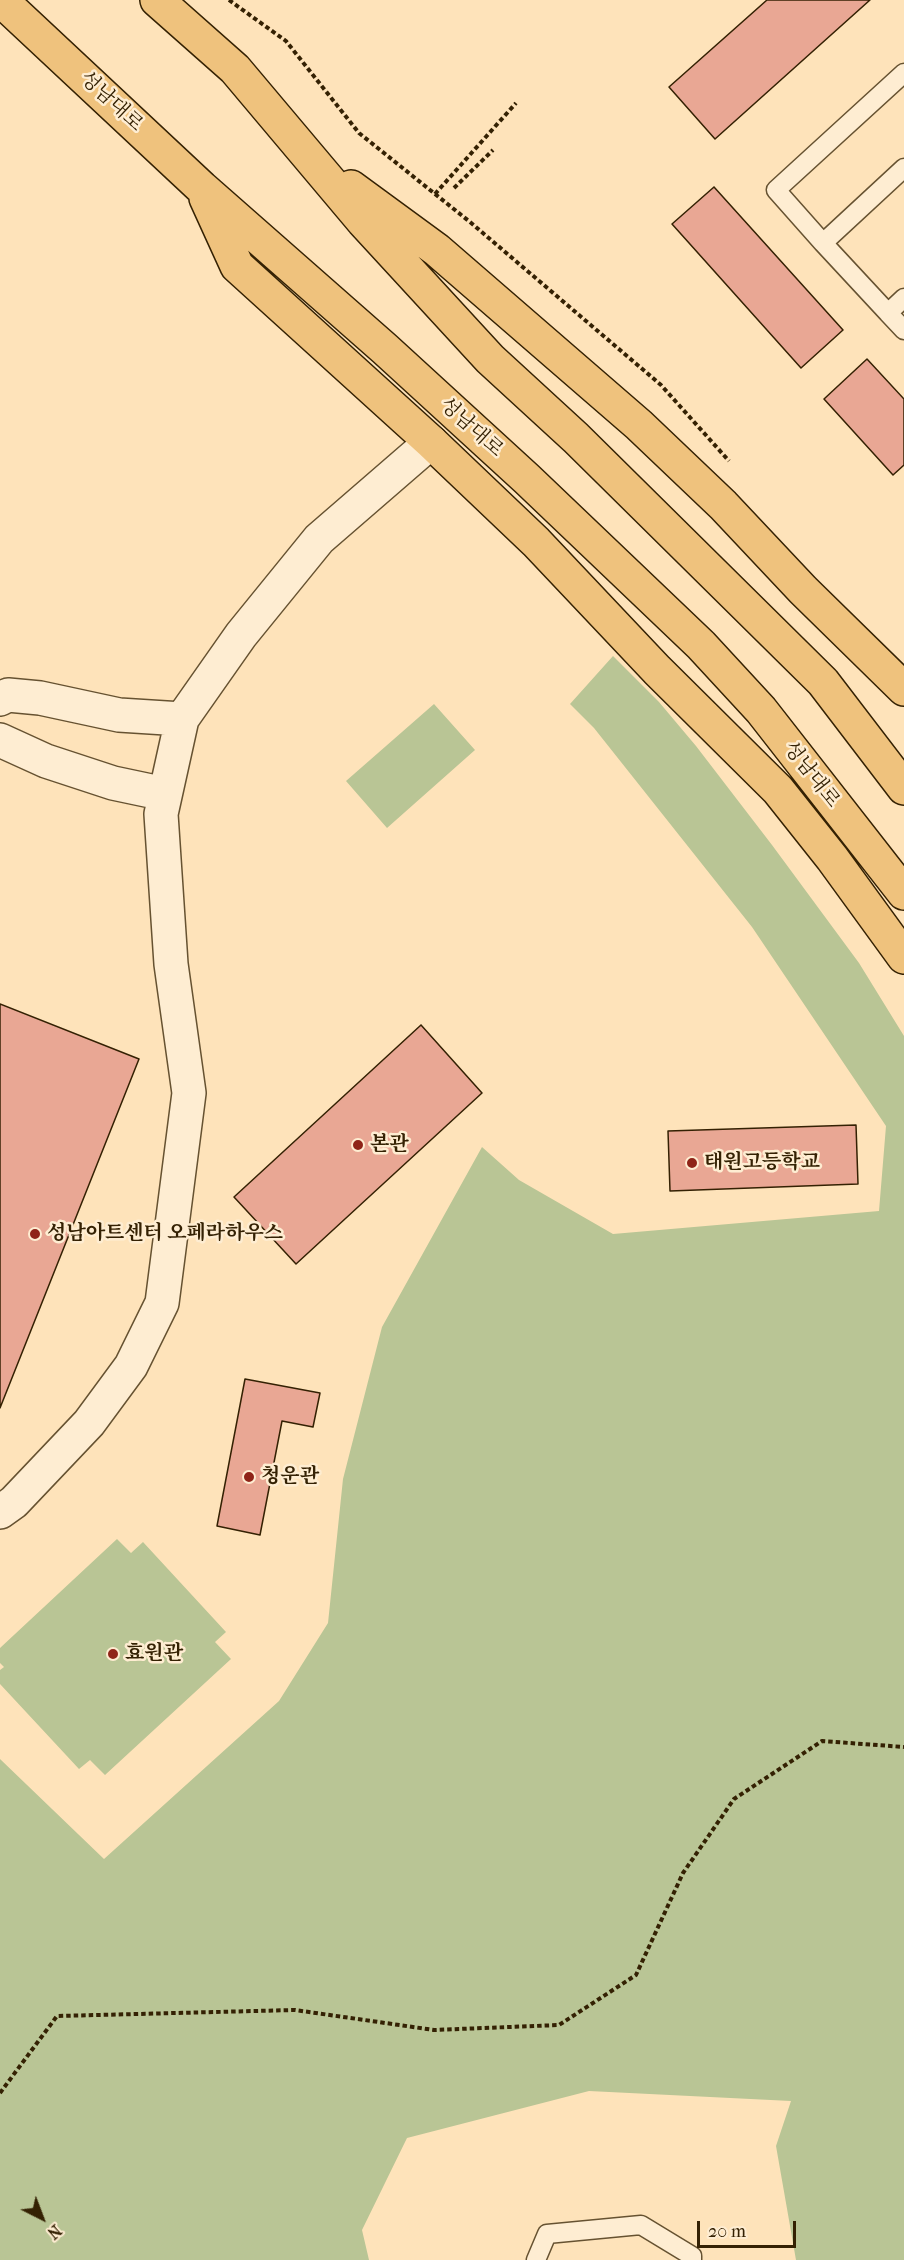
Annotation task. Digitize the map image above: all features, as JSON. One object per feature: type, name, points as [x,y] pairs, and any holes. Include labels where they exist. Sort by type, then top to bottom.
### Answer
[{"type":"main road","name":"성남대로","points":[[1,0],[202,188],[468,426],[701,645],[761,710],[904,893]]},
{"type":"main road","points":[[157,0],[235,69],[363,221],[490,359],[576,438],[823,682],[904,788]]},
{"type":"main road","points":[[313,160],[437,250],[639,425],[723,505],[803,590],[904,689]]},
{"type":"main road","points":[[202,188],[237,266],[431,442],[536,542],[657,669],[778,790],[832,858],[904,957]]},
{"type":"street","points":[[0,1512],[14,1502],[89,1423],[131,1366],[162,1302],[189,1093],[171,964],[161,814],[183,719],[241,635],[319,539],[431,442]]},
{"type":"street","points":[[0,699],[8,695],[40,698],[119,716],[183,719]]},
{"type":"street","points":[[0,740],[46,761],[113,783],[165,794]]},
{"type":"lane","points":[[904,73],[776,190],[904,330]]},
{"type":"lane","points":[[823,243],[904,168]]},
{"type":"lane","points":[[888,313],[904,298]]},
{"type":"lane","points":[[536,2260],[547,2234],[641,2225],[692,2256],[692,2260]]},
{"type":"path","points":[[229,0],[286,41],[359,133],[435,194],[516,103]]},
{"type":"path","points":[[453,188],[493,150]]},
{"type":"path","points":[[0,2093],[57,2016],[296,2010],[434,2030],[560,2025],[636,1975],[683,1873],[734,1798],[822,1741],[904,1747]]},
{"type":"green space","points":[[613,656],[659,702],[772,845],[859,963],[904,1036],[904,2260],[796,2260],[776,2146],[791,2101],[589,2091],[407,2138],[362,2230],[369,2260],[0,2260],[0,1759],[104,1859],[279,1701],[328,1623],[343,1479],[382,1327],[482,1147],[519,1180],[613,1234],[879,1211],[886,1126],[752,927],[594,728],[570,704]]},
{"type":"green space","points":[[434,704],[475,750],[387,828],[346,781]]},
{"type":"green space","name":"효원관","points":[[117,1539],[131,1553],[143,1542],[226,1632],[215,1642],[231,1659],[105,1775],[90,1760],[79,1769],[0,1684],[0,1670],[4,1667],[0,1663],[0,1648]]},
{"type":"building","points":[[767,0],[870,0],[715,139],[669,87]]},
{"type":"building","points":[[714,187],[843,330],[801,368],[672,224]]},
{"type":"building","points":[[867,359],[904,399],[904,465],[893,475],[824,399]]},
{"type":"building","name":"성남아트센터 오페라하우스","points":[[0,1004],[139,1059],[0,1408]]},
{"type":"building","name":"본관","points":[[421,1025],[482,1093],[296,1264],[234,1197]]},
{"type":"building","points":[[856,1125],[858,1184],[670,1191],[668,1131]]},
{"type":"building","name":"청운관","points":[[245,1379],[320,1393],[313,1427],[282,1421],[260,1535],[217,1526]]},
{"type":"place","name":"본관","points":[[358,1145]]},
{"type":"place","name":"태원고등학교","points":[[692,1163]]},
{"type":"place","name":"성남아트센터 오페라하우스","points":[[35,1234]]},
{"type":"place","name":"청운관","points":[[249,1477]]},
{"type":"place","name":"효원관","points":[[113,1654]]}]
